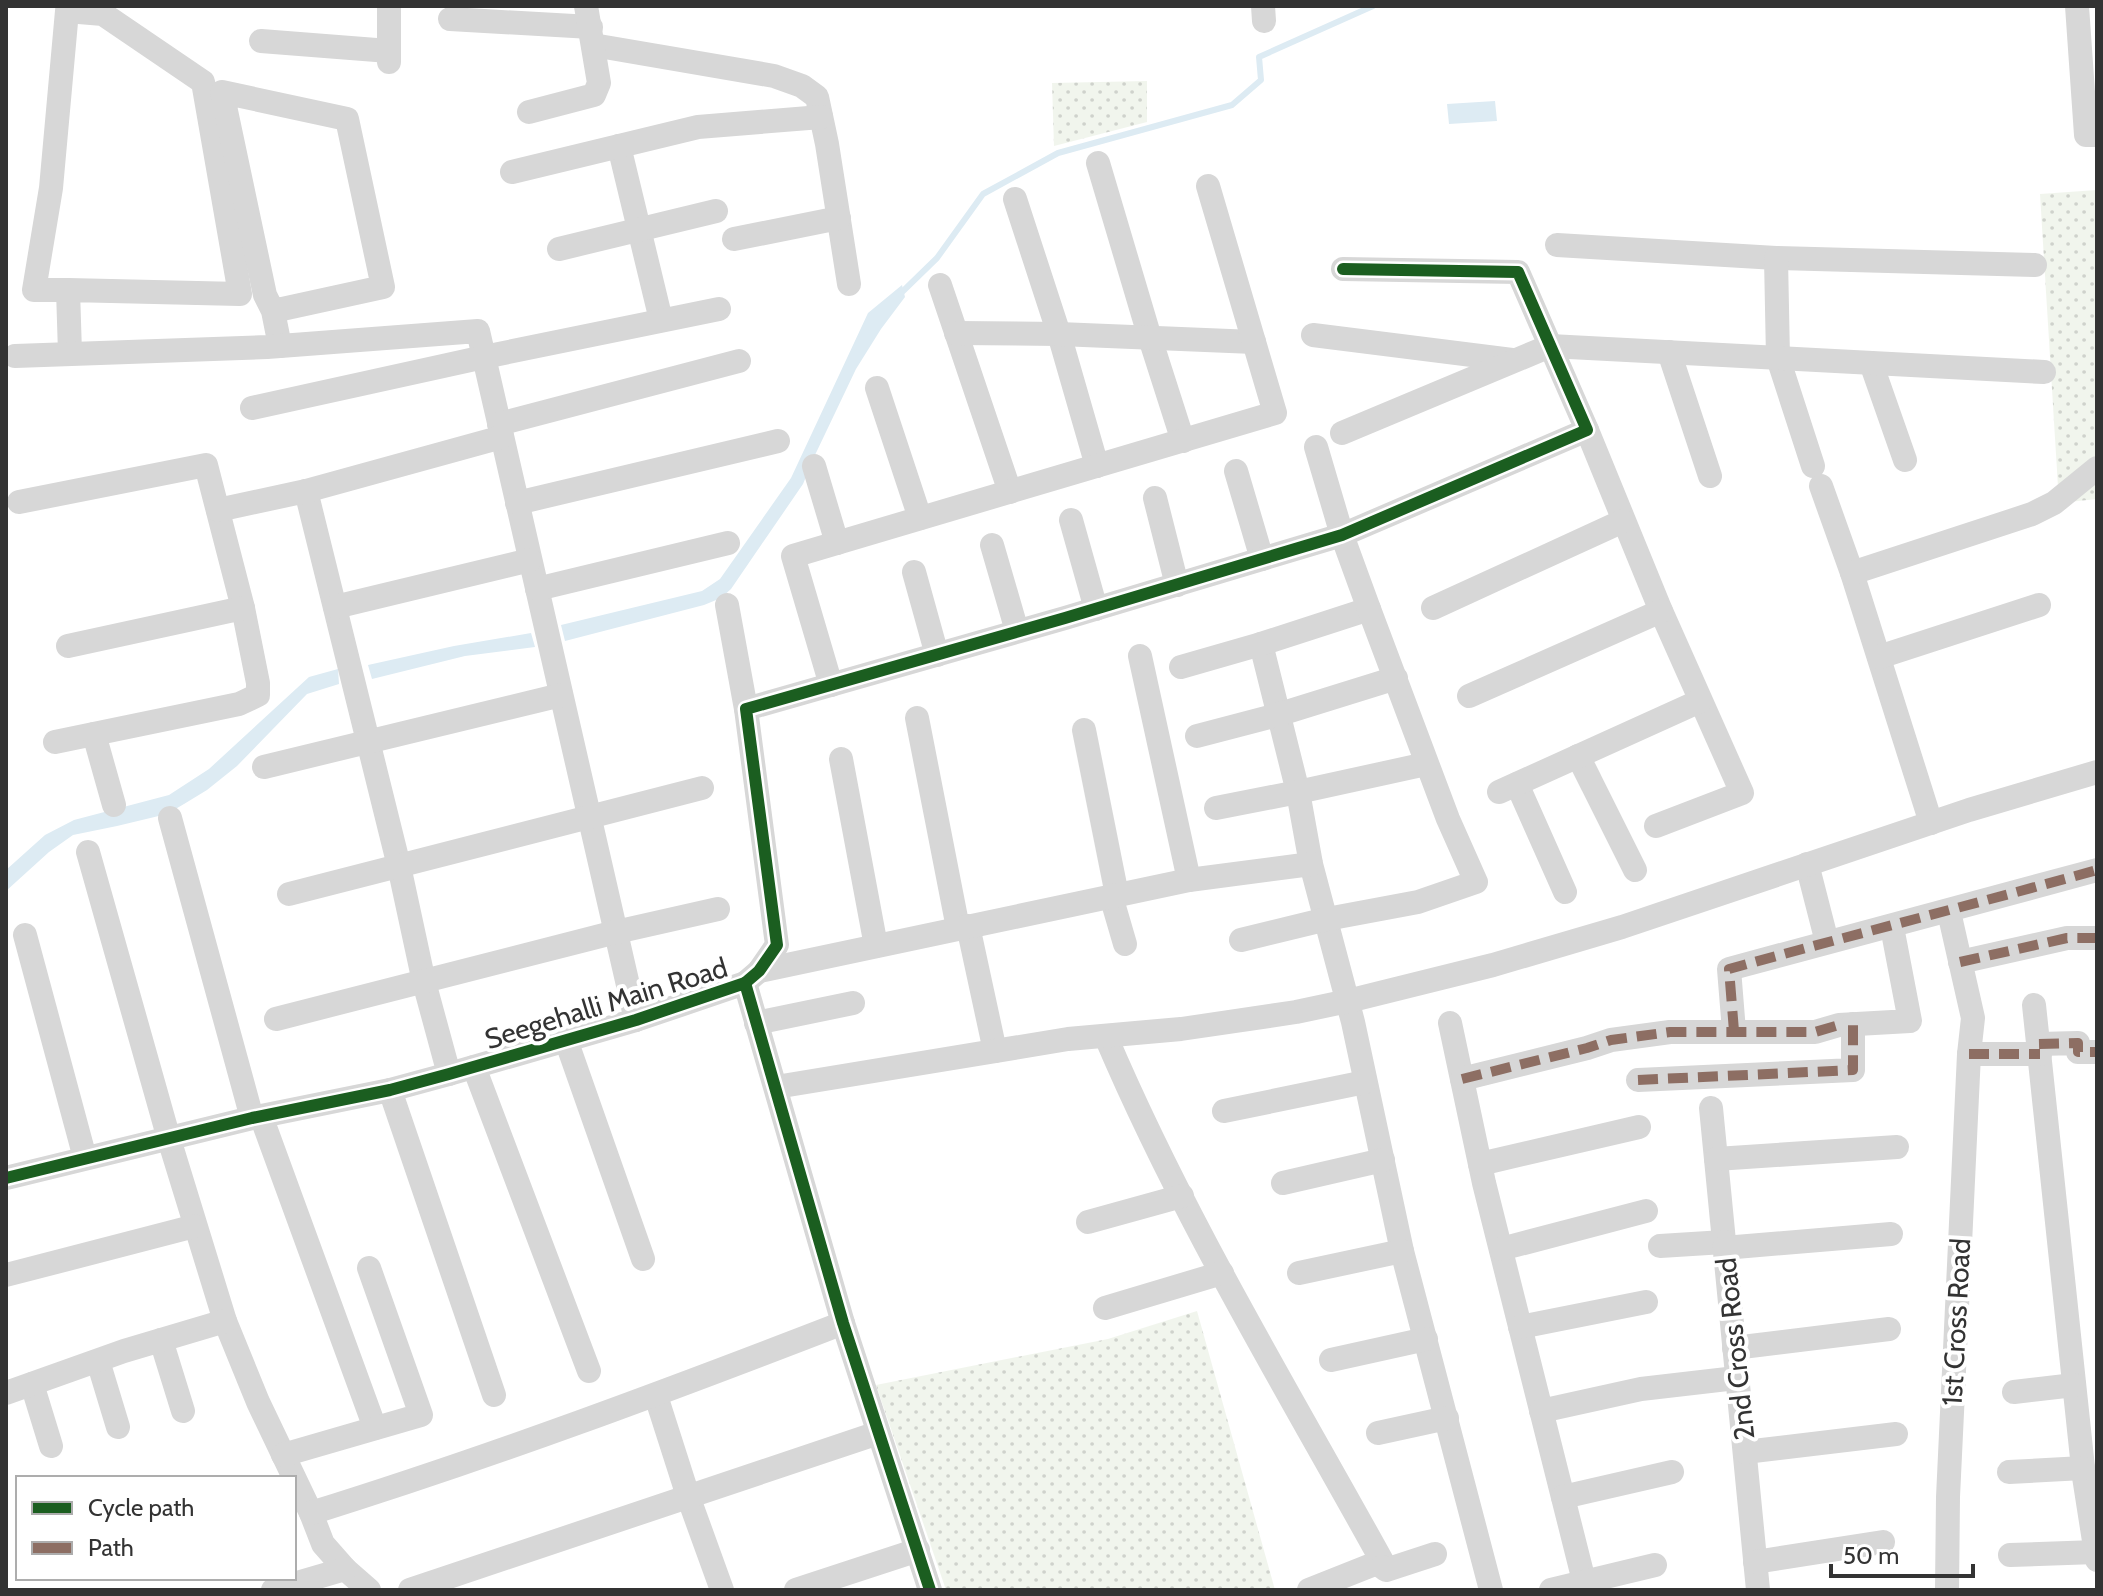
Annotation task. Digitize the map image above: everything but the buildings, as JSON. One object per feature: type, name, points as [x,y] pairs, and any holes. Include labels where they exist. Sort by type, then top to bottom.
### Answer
[{"type":"street","points":[[261,41],[389,57],[389,6]]},
{"type":"street","points":[[2077,6],[2088,47],[2086,135],[2097,135]]},
{"type":"street","points":[[67,11],[103,14],[203,82],[240,294],[68,290],[34,290],[51,188],[67,11]]},
{"type":"street","points":[[450,19],[590,26],[802,86],[817,97],[849,284]]},
{"type":"street","points":[[529,112],[594,95],[599,83],[590,26]]},
{"type":"street","points":[[273,311],[383,287],[347,119],[222,92],[265,295],[273,311],[280,346]]},
{"type":"street","points":[[512,172],[698,127],[821,117]]},
{"type":"street","points":[[619,146],[661,320]]},
{"type":"street","points":[[1098,163],[1183,441]]},
{"type":"street","points":[[831,685],[793,556],[1275,413],[1208,186]]},
{"type":"street","points":[[1015,199],[1059,334],[1097,466]]},
{"type":"street","points":[[559,249],[716,211]]},
{"type":"street","points":[[734,239],[839,218]]},
{"type":"street","points":[[1557,245],[1776,258],[2035,265]]},
{"type":"street","points":[[1776,258],[1778,358],[1852,573],[1931,823]]},
{"type":"street","points":[[1343,269],[1518,272],[1661,611],[1742,793],[1656,826]]},
{"type":"street","points":[[940,285],[1010,492]]},
{"type":"street","points":[[68,290],[70,353]]},
{"type":"street","points":[[252,408],[719,309]]},
{"type":"street","points":[[15,356],[280,346],[478,331],[636,1020]]},
{"type":"street","points":[[956,333],[1254,342]]},
{"type":"street","points":[[1313,335],[1514,361]]},
{"type":"street","points":[[1342,433],[1550,346],[2044,372]]},
{"type":"street","points":[[1669,352],[1710,476]]},
{"type":"street","points":[[218,510],[306,491],[739,361]]},
{"type":"street","points":[[1871,363],[1905,460]]},
{"type":"street","points":[[877,388],[920,518]]},
{"type":"street","points":[[746,709],[1342,535],[1587,430]]},
{"type":"street","points":[[517,503],[778,441]]},
{"type":"street","points":[[1241,940],[1327,919],[1418,902],[1476,882],[1426,764],[1342,535],[1316,447]]},
{"type":"street","points":[[19,502],[206,465],[243,608],[258,683],[258,695],[239,704],[55,742]]},
{"type":"street","points":[[814,466],[837,543]]},
{"type":"street","points":[[1852,573],[2032,514],[2054,503],[2097,468]]},
{"type":"street","points":[[1236,471],[1262,559]]},
{"type":"street","points":[[306,491],[449,1074]]},
{"type":"street","points":[[1155,498],[1177,585]]},
{"type":"street","points":[[1071,520],[1096,609]]},
{"type":"street","points":[[1433,608],[1623,521]]},
{"type":"street","points":[[537,589],[728,543]]},
{"type":"street","points":[[992,545],[1017,631]]},
{"type":"street","points":[[335,607],[530,560]]},
{"type":"street","points":[[914,572],[937,655]]},
{"type":"street","points":[[727,605],[746,709],[777,945],[752,977]]},
{"type":"street","points":[[1879,657],[2039,605]]},
{"type":"street","points":[[68,646],[243,608]]},
{"type":"street","points":[[1181,667],[1369,609]]},
{"type":"street","points":[[1469,696],[1661,611]]},
{"type":"street","points":[[1261,644],[1298,792],[1311,864],[1348,1001],[1402,1251],[1491,1590]]},
{"type":"street","points":[[1140,656],[1189,880]]},
{"type":"street","points":[[1197,736],[1396,678]]},
{"type":"street","points":[[264,767],[561,695]]},
{"type":"street","points":[[1565,892],[1508,788],[1700,701]]},
{"type":"street","points":[[917,718],[963,927],[995,1051]]},
{"type":"street","points":[[1084,730],[1125,944]]},
{"type":"street","points":[[94,734],[114,805]]},
{"type":"street","points":[[1578,756],[1635,870]]},
{"type":"street","points":[[841,759],[876,946]]},
{"type":"street","points":[[1216,808],[1426,764]]},
{"type":"street","points":[[776,1087],[1068,1039],[1181,1029],[1348,1001],[1579,940],[1931,823],[2097,772]]},
{"type":"street","points":[[289,894],[702,788]]},
{"type":"street","points":[[170,818],[257,1117],[375,1428]]},
{"type":"street","points":[[88,852],[169,1139],[225,1321],[293,1476]]},
{"type":"street","points":[[752,977],[876,946],[1114,895],[1189,880],[1311,864]]},
{"type":"street","points":[[1807,864],[1827,942]]},
{"type":"street","points":[[1734,1031],[1729,969],[2097,870]]},
{"type":"street","points":[[276,1019],[718,909]]},
{"type":"street","name":"1st Cross Road","points":[[1947,1590],[1949,1482],[1973,1018],[1949,912]]},
{"type":"street","points":[[1462,1079],[1611,1040],[1670,1032],[1815,1032],[1839,1025],[1910,1021],[1892,927]]},
{"type":"street","points":[[25,935],[85,1158]]},
{"type":"street","points":[[1960,962],[2067,938],[2097,938]]},
{"type":"street","name":"Seegehalli Main Road","points":[[6,1178],[257,1117],[390,1090],[636,1020],[752,977],[756,1023],[843,1323],[930,1590]]},
{"type":"street","points":[[756,1023],[853,1003]]},
{"type":"street","points":[[2010,1555],[2096,1556],[2083,1468],[2034,1005]]},
{"type":"street","points":[[1450,1023],[1480,1164],[1584,1581]]},
{"type":"street","points":[[1638,1080],[1853,1070],[1853,1024]]},
{"type":"street","points":[[1106,1037],[1136,1107],[1222,1273],[1382,1561],[1309,1590]]},
{"type":"street","points":[[566,1040],[643,1259]]},
{"type":"street","points":[[1969,1054],[2078,1043],[2078,1052],[2097,1052]]},
{"type":"street","points":[[474,1067],[589,1371]]},
{"type":"street","points":[[1224,1111],[1365,1082]]},
{"type":"street","points":[[390,1090],[494,1395]]},
{"type":"street","name":"2nd Cross Road","points":[[1711,1108],[1758,1590]]},
{"type":"street","points":[[1480,1164],[1639,1127]]},
{"type":"street","points":[[1716,1159],[1897,1147]]},
{"type":"street","points":[[1283,1183],[1383,1160]]},
{"type":"street","points":[[1088,1222],[1182,1196]]},
{"type":"street","points":[[1501,1249],[1646,1211]]},
{"type":"street","points":[[6,1275],[195,1226]]},
{"type":"street","points":[[1660,1246],[1891,1234]]},
{"type":"street","points":[[1299,1273],[1402,1251]]},
{"type":"street","points":[[283,1455],[421,1415],[369,1268]]},
{"type":"street","points":[[1105,1308],[1222,1273]]},
{"type":"street","points":[[1520,1327],[1646,1302]]},
{"type":"street","points":[[6,1393],[225,1321]]},
{"type":"street","points":[[311,1513],[656,1396],[843,1323]]},
{"type":"street","points":[[1734,1348],[1889,1329]]},
{"type":"street","points":[[1331,1360],[1426,1339]]},
{"type":"street","points":[[161,1340],[183,1411]]},
{"type":"street","points":[[98,1361],[118,1427]]},
{"type":"street","points":[[1541,1411],[1641,1389],[1736,1378]]},
{"type":"street","points":[[32,1384],[51,1446]]},
{"type":"street","points":[[2014,1392],[2074,1385]]},
{"type":"street","points":[[656,1396],[722,1590]]},
{"type":"street","points":[[1378,1433],[1447,1418]]},
{"type":"street","points":[[410,1590],[878,1433]]},
{"type":"street","points":[[1745,1452],[1896,1434]]},
{"type":"street","points":[[2009,1472],[2083,1468]]},
{"type":"street","points":[[1563,1497],[1672,1472]]},
{"type":"street","points":[[296,1482],[323,1544],[369,1590]]},
{"type":"street","points":[[1755,1562],[1883,1542]]},
{"type":"street","points":[[796,1590],[918,1550]]},
{"type":"street","points":[[1382,1567],[1386,1570],[1435,1554]]},
{"type":"street","points":[[1551,1590],[1655,1565]]},
{"type":"street","points":[[273,1590],[345,1569]]},
{"type":"shaded area","points":[[1147,81],[1147,122],[1054,146],[1052,83]]},
{"type":"shaded area","points":[[1495,101],[1497,121],[1449,124],[1447,104]]},
{"type":"shaded area","points":[[2097,190],[2097,499],[2059,503],[2040,194]]},
{"type":"shaded area","points":[[902,285],[905,297],[856,369],[803,484],[731,589],[721,598],[704,605],[565,641],[561,625],[702,591],[720,579],[791,478],[868,313]]},
{"type":"shaded area","points":[[531,633],[535,647],[465,656],[372,679],[368,665],[454,646]]},
{"type":"shaded area","points":[[338,669],[339,684],[307,694],[237,766],[207,790],[167,814],[73,835],[6,891],[6,870],[45,835],[74,820],[169,795],[209,769],[309,677]]},
{"type":"shaded area","points":[[1197,1311],[1275,1590],[946,1590],[876,1385],[1108,1339]]},
{"type":"waterway","points":[[900,294],[937,258],[983,194],[1058,153],[1232,105],[1261,80],[1259,57],[1373,6]]},
{"type":"marked path","points":[[1734,1031],[1729,969],[2097,870]]},
{"type":"marked path","points":[[1960,962],[2067,938],[2097,938]]},
{"type":"marked path","points":[[1638,1080],[1853,1070],[1853,1024]]},
{"type":"marked path","points":[[1462,1079],[1611,1040],[1670,1032],[1815,1032],[1839,1025]]},
{"type":"marked path","points":[[2039,1044],[2078,1043],[2078,1052],[2097,1052]]},
{"type":"marked path","points":[[1969,1054],[2040,1054]]},
{"type":"cycle path","points":[[745,983],[759,971],[777,945],[746,709],[1342,535],[1587,430],[1518,272],[1343,269]]},
{"type":"cycle path","points":[[6,1178],[252,1118],[390,1090],[636,1020],[745,983],[843,1323],[930,1590]]}]
